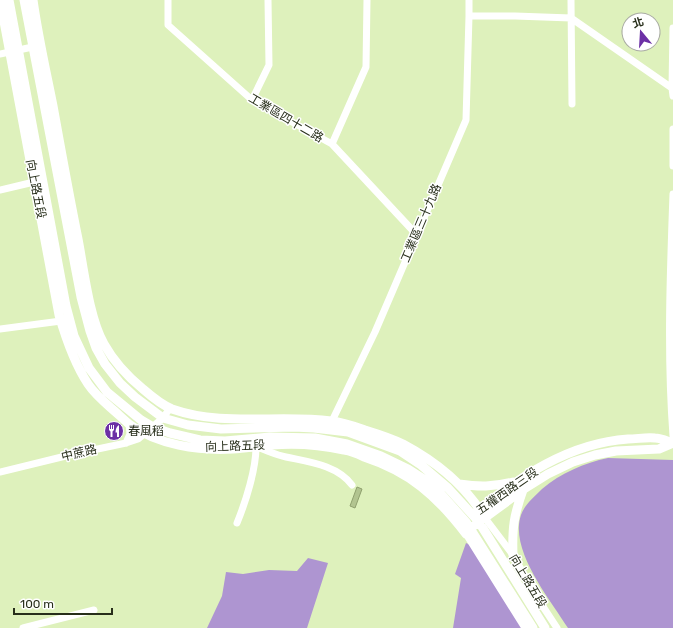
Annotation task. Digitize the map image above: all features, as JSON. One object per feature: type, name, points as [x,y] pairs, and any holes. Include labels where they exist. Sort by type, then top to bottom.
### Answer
[{"type":"main road","name":"向上路五段","points":[[0,0],[14,51],[66,306],[74,336],[89,368],[107,392],[141,420],[153,427],[170,433],[200,440],[225,441],[270,437],[315,438],[347,444],[381,456],[408,469],[433,485],[472,522]]},
{"type":"main road","name":"向上路五段","points":[[9,0],[14,51],[34,182],[61,321],[72,354],[89,386],[129,424],[146,434],[173,444],[204,448],[232,449],[274,445],[314,445],[345,450],[394,469],[472,522]]},
{"type":"main road","name":"向上路五段","points":[[24,0],[37,46],[98,331],[112,357],[127,376],[170,408],[204,417],[222,419],[305,419],[332,421],[379,434],[402,444],[431,461],[459,484],[472,522],[533,628]]},
{"type":"main road","name":"向上路五段","points":[[33,0],[37,46],[81,297],[96,348],[105,364],[120,383],[135,397],[163,418],[188,425],[221,429],[294,426],[348,432],[400,451],[421,465],[448,488],[545,628]]},
{"type":"main road","name":"五權西路三段","points":[[472,522],[516,482],[567,453],[593,444],[612,440],[656,438],[673,443]]},
{"type":"main road","name":"五權西路三段","points":[[472,522],[548,474],[573,462],[595,455],[616,451],[659,449],[673,443]]},
{"type":"main road","points":[[459,484],[485,487],[516,482]]},
{"type":"main road","points":[[513,555],[512,534],[515,511],[524,489]]},
{"type":"street","name":"工業區四十二路","points":[[168,0],[168,25],[252,100],[332,144],[416,234]]},
{"type":"street","points":[[252,100],[269,65],[268,0]]},
{"type":"street","points":[[332,144],[366,67],[367,0]]},
{"type":"street","name":"工業區三十九路","points":[[332,421],[375,332],[466,120],[469,0]]},
{"type":"street","points":[[571,0],[572,104]]},
{"type":"street","points":[[469,16],[571,18],[672,88]]},
{"type":"street","points":[[673,28],[673,96]]},
{"type":"street","points":[[0,54],[37,46]]},
{"type":"street","points":[[673,129],[673,166]]},
{"type":"street","points":[[0,190],[34,182]]},
{"type":"street","points":[[673,194],[670,284],[670,361],[673,436]]},
{"type":"street","points":[[0,329],[61,321]]},
{"type":"street","name":"中蔗路","points":[[0,472],[138,439],[146,434],[163,418],[170,408]]},
{"type":"street","points":[[126,443],[130,434],[129,424]]},
{"type":"street","points":[[237,522],[242,511],[256,459],[256,447],[284,456],[314,462],[346,476],[352,485]]},
{"type":"street","name":"向上路五段","points":[[472,522],[513,555],[536,596],[557,628]]},
{"type":"street","name":"向上路五段","points":[[472,522],[525,628]]},
{"type":"street","points":[[23,628],[94,610]]},
{"type":"shaded area","points":[[608,458],[673,460],[673,628],[568,628],[533,574],[526,558],[521,543],[519,529],[521,515],[527,504],[549,483],[565,473],[590,463]]},
{"type":"shaded area","points":[[466,543],[477,548],[527,628],[453,628],[461,578],[455,574]]},
{"type":"shaded area","points":[[308,558],[328,563],[307,628],[207,628],[222,596],[226,572],[243,574],[269,570],[297,571]]},
{"type":"building","points":[[357,487],[362,489],[355,508],[350,506]]},
{"type":"place","name":"春風稻","points":[[114,431]]}]
